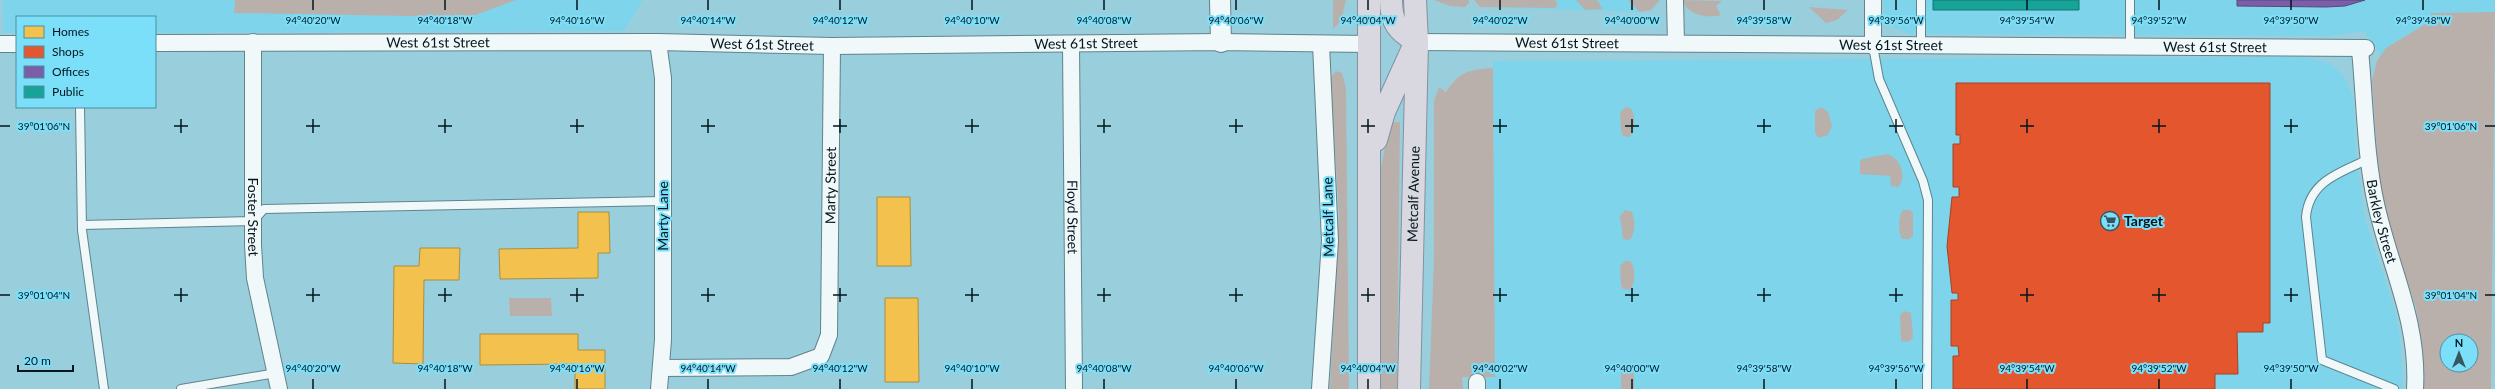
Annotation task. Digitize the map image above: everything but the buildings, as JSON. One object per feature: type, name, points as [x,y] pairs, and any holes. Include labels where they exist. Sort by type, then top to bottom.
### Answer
[{"type":"highway","points":[[1369,0],[1368,172],[1370,389]]},
{"type":"highway","points":[[1368,172],[1384,112],[1417,42],[1400,32],[1391,13],[1390,0]]},
{"type":"highway","name":"Metcalf Avenue","points":[[1409,389],[1417,42],[1415,0]]},
{"type":"street","points":[[1220,0],[1221,42]]},
{"type":"street","points":[[1675,0],[1676,43]]},
{"type":"street","points":[[1873,0],[1873,46]]},
{"type":"street","name":"Foster Street","points":[[253,42],[253,221],[255,278],[280,389]]},
{"type":"street","name":"West 61st Street","points":[[156,43],[658,42],[832,46],[1071,45],[1221,42],[1369,44]]},
{"type":"street","name":"Marty Lane","points":[[658,42],[663,78],[661,368],[659,389]]},
{"type":"street","name":"West 61st Street","points":[[1417,42],[2363,49]]},
{"type":"street","points":[[0,44],[16,44]]},
{"type":"street","name":"Metcalf Lane","points":[[1320,389],[1330,241],[1321,44]]},
{"type":"street","name":"Floyd Street","points":[[1071,45],[1074,389]]},
{"type":"street","name":"Marty Street","points":[[661,368],[791,367],[821,356],[830,335],[829,253],[832,46]]},
{"type":"street","name":"Barkley Street","points":[[2363,49],[2369,159],[2379,218],[2409,313],[2415,356],[2415,389]]},
{"type":"lane","points":[[1921,0],[1921,46]]},
{"type":"lane","points":[[2130,0],[2130,47]]},
{"type":"lane","points":[[1873,46],[1879,79],[1923,181],[1928,200],[1927,389]]},
{"type":"lane","points":[[80,108],[82,225],[104,389]]},
{"type":"lane","points":[[2369,159],[2323,181],[2310,201],[2306,217],[2322,360],[2394,389]]},
{"type":"lane","points":[[82,225],[253,221],[264,209],[663,201]]},
{"type":"lane","points":[[181,389],[276,373]]},
{"type":"shaded area","points":[[3,0],[643,0],[624,31],[156,33],[156,16],[16,16],[16,33],[4,33]]},
{"type":"shaded area","points":[[235,0],[516,0],[470,17],[234,13]]},
{"type":"shaded area","points":[[1333,0],[1346,0],[1341,21],[1333,29]]},
{"type":"shaded area","points":[[1434,0],[1469,0],[1469,3],[1465,7],[1450,6]]},
{"type":"shaded area","points":[[1474,0],[1555,0],[1558,5],[1555,8],[1480,7]]},
{"type":"shaded area","points":[[1481,0],[1660,0],[1651,10],[1640,12],[1480,7]]},
{"type":"shaded area","points":[[1576,0],[1597,0],[1603,9],[1585,10]]},
{"type":"shaded area","points":[[1628,0],[1660,0],[1651,10],[1640,12]]},
{"type":"shaded area","points":[[1682,0],[1722,1],[1716,6],[1721,15],[1698,15],[1688,9]]},
{"type":"shaded area","points":[[1883,0],[2495,0],[2495,12],[2432,13],[2424,25],[2395,42],[2381,55],[2364,31],[2329,36],[1911,34],[1896,29],[1886,20]]},
{"type":"shaded area","points":[[1809,7],[1848,10],[1837,20],[1826,23]]},
{"type":"shaded area","points":[[2495,12],[2491,389],[2421,389],[2423,354],[2416,308],[2386,218],[2378,174],[2372,80],[2377,61],[2386,48],[2424,25],[2432,13]]},
{"type":"shaded area","points":[[2303,57],[2330,63],[2344,76],[2353,97],[2356,151],[2364,216],[2394,308],[2400,336],[2403,389],[1487,389],[1487,377],[1495,377],[1493,61]]},
{"type":"shaded area","points":[[1493,68],[1495,377],[1462,377],[1463,389],[1429,389],[1434,259],[1434,101],[1439,87],[1446,92],[1460,76],[1465,73]]},
{"type":"shaded area","points":[[1336,71],[1342,73],[1346,88],[1349,389],[1330,389],[1339,213],[1330,78]]},
{"type":"shaded area","points":[[1625,107],[1632,110],[1634,118],[1633,131],[1629,137],[1623,136],[1621,131],[1620,113]]},
{"type":"shaded area","points":[[1821,107],[1828,112],[1832,126],[1828,135],[1819,138],[1815,133],[1815,111]]},
{"type":"shaded area","points":[[1390,122],[1400,122],[1397,389],[1381,389],[1378,183]]},
{"type":"shaded area","points":[[1887,154],[1896,159],[1901,168],[1902,178],[1898,187],[1891,186],[1890,176],[1860,174],[1860,162],[1862,159]]},
{"type":"shaded area","points":[[1625,210],[1632,212],[1634,219],[1634,231],[1629,240],[1623,239],[1620,216]]},
{"type":"shaded area","points":[[1903,210],[1910,210],[1913,213],[1913,236],[1909,239],[1902,239],[1900,232],[1899,220]]},
{"type":"shaded area","points":[[1625,261],[1630,261],[1634,272],[1633,285],[1629,290],[1623,289],[1621,285],[1620,266]]},
{"type":"shaded area","points":[[509,298],[551,298],[552,316],[510,316]]},
{"type":"shaded area","points":[[1904,311],[1911,313],[1913,338],[1908,342],[1901,341],[1900,315]]},
{"type":"shaded area","points":[[1626,363],[1631,363],[1634,366],[1634,389],[1622,389],[1621,387],[1621,368]]},
{"type":"place","name":"Target","points":[[2110,221]]}]
